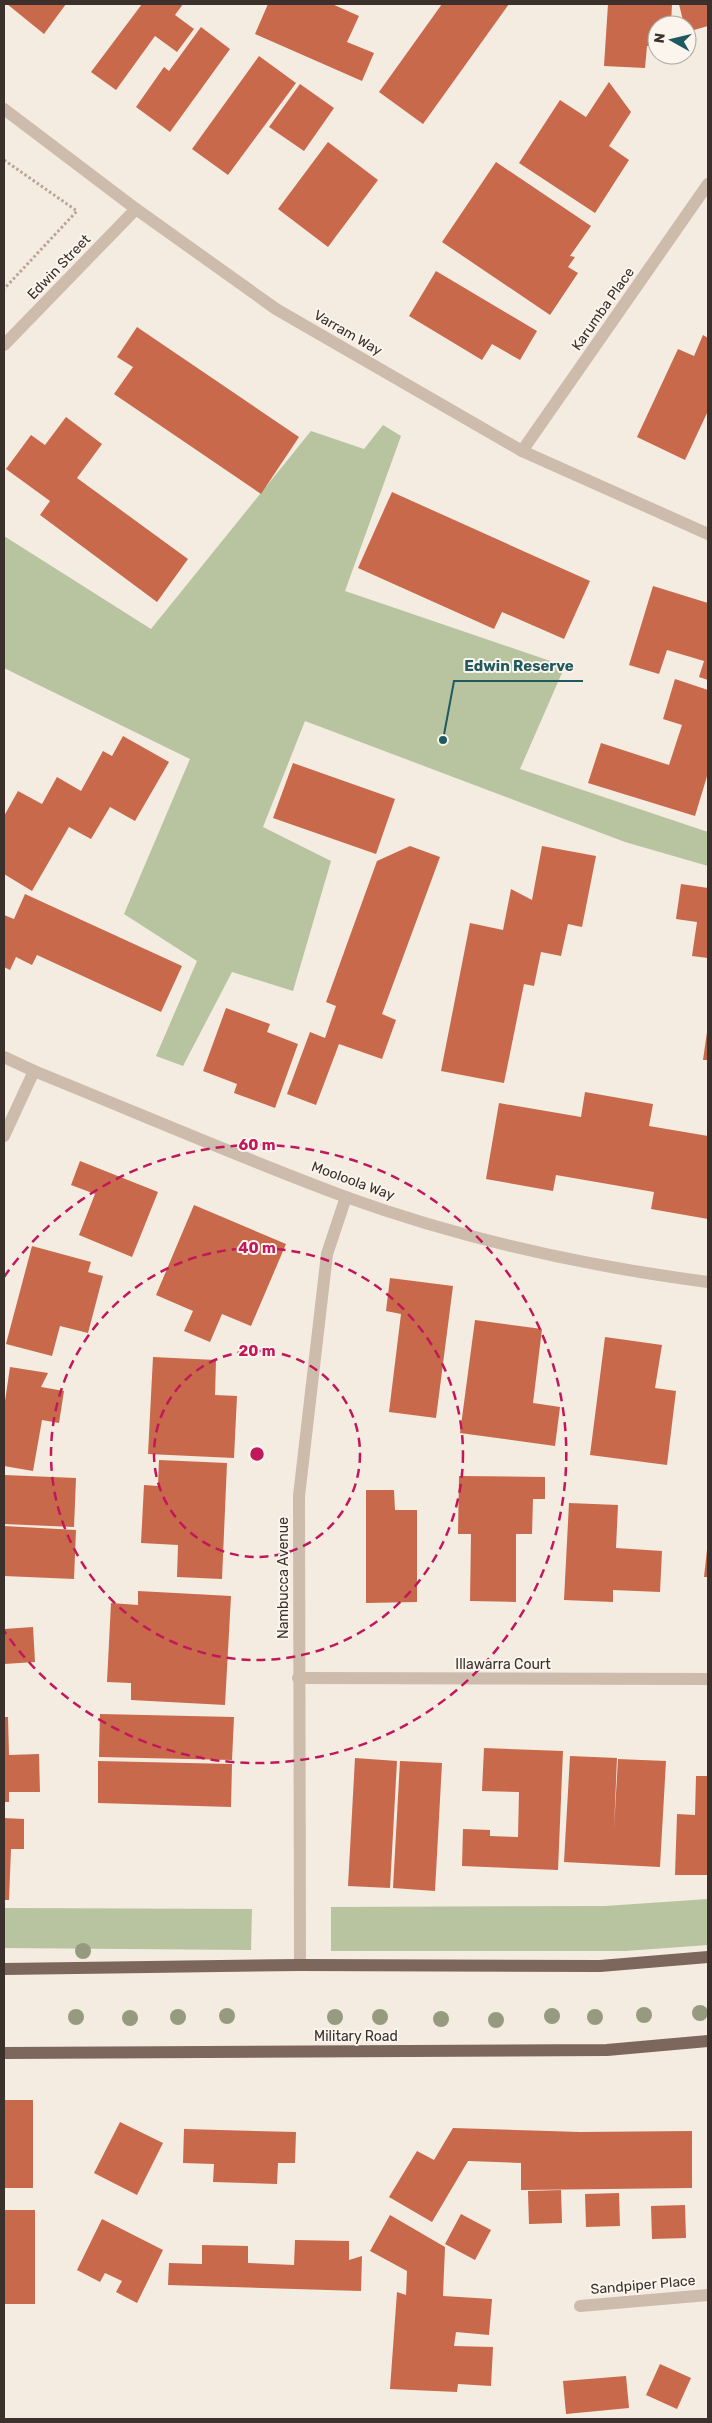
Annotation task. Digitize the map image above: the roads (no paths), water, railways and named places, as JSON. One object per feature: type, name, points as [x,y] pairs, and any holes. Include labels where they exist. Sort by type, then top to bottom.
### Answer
[{"type":"main road","points":[[4,1969],[300,1965],[600,1966],[708,1957]]},
{"type":"main road","name":"Military Road","points":[[4,2053],[607,2050],[708,2042]]},
{"type":"street","name":"Varram Way","points":[[4,108],[136,209],[276,308],[522,451],[708,534]]},
{"type":"street","name":"Karumba Place","points":[[522,451],[708,184]]},
{"type":"street","name":"Edwin Street","points":[[4,345],[136,209]]},
{"type":"street","name":"Mooloola Way","points":[[4,1057],[34,1071],[346,1197],[474,1237],[628,1272],[708,1282]]},
{"type":"street","points":[[4,1136],[34,1071]]},
{"type":"street","name":"Nambucca Avenue","points":[[300,1965],[299,1496],[327,1254],[346,1197]]},
{"type":"street","name":"Illawarra Court","points":[[298,1678],[708,1679]]},
{"type":"street","name":"Sandpiper Place","points":[[580,2306],[708,2295]]},
{"type":"place","name":"Edwin Reserve","points":[[443,740]]}]
